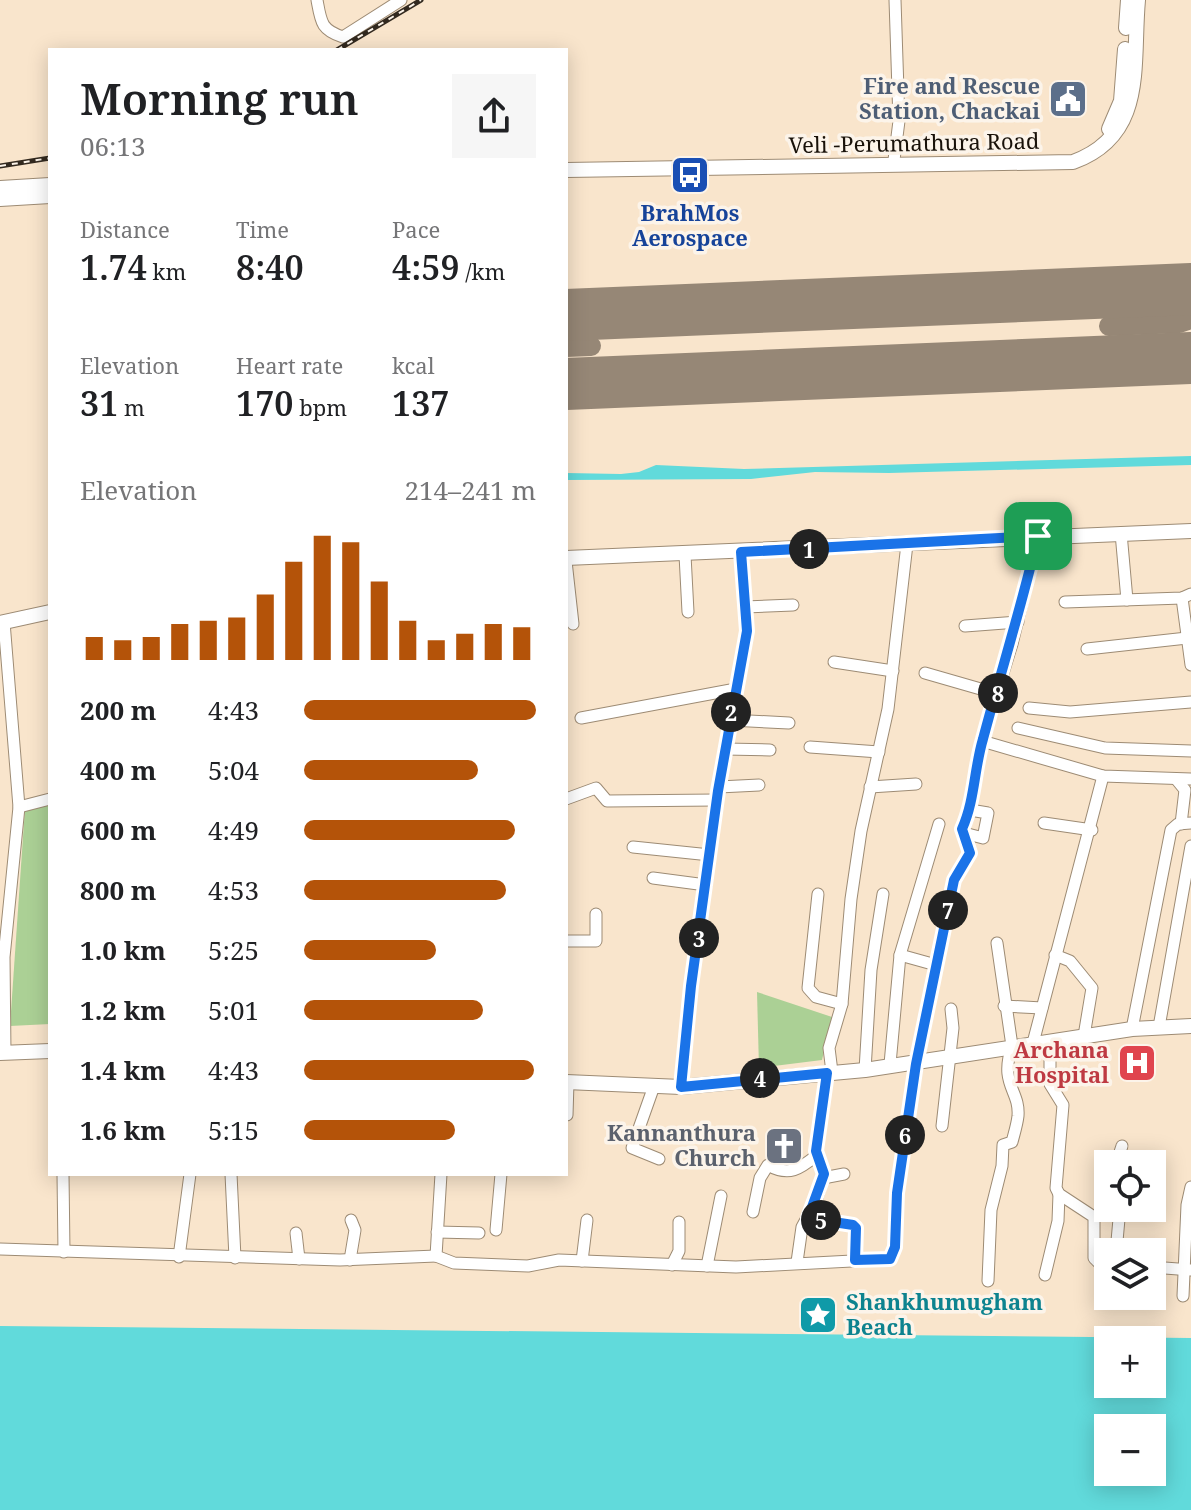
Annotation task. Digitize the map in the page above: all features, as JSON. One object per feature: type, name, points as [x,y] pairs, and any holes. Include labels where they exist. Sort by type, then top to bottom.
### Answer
[{"type":"main road","points":[[568,163],[894,160],[1064,155],[1089,149],[1103,139],[1115,121],[1121,101],[1128,0]]},
{"type":"main road","name":"Veli -Perumathura Road","points":[[568,170],[1073,162],[1107,145],[1128,114],[1138,0]]},
{"type":"main road","points":[[0,188],[48,185]]},
{"type":"main road","points":[[0,199],[48,196]]},
{"type":"main road","points":[[568,551],[1191,525]]},
{"type":"main road","points":[[568,560],[1191,531]]},
{"type":"main road","points":[[1,620],[48,606]]},
{"type":"main road","points":[[1,620],[48,612]]},
{"type":"main road","points":[[568,1082],[681,1087],[865,1070],[1132,1029],[1191,1026]]},
{"type":"main road","points":[[2,1053],[48,1051]]},
{"type":"street","points":[[317,0],[322,27],[326,32],[343,37],[401,0]]},
{"type":"street","points":[[894,160],[899,121],[895,0]]},
{"type":"street","points":[[1121,533],[1127,600]]},
{"type":"street","points":[[0,1249],[25,1247],[64,1252],[179,1257],[350,1260],[436,1256],[463,1264],[528,1266],[559,1260],[707,1266],[882,1260],[893,1254],[899,1180],[936,965],[954,880],[970,853],[964,833],[982,741],[1018,622],[1038,536]]},
{"type":"street","points":[[797,1262],[802,1227],[823,1178],[824,1169],[817,1155],[830,1073],[829,1048],[842,1004],[851,899],[893,671],[907,544]]},
{"type":"street","points":[[681,1087],[718,794],[747,631],[741,552]]},
{"type":"street","points":[[685,555],[688,612]]},
{"type":"street","points":[[568,578],[573,624]]},
{"type":"street","points":[[1065,602],[1186,596],[1191,665]]},
{"type":"street","points":[[745,607],[793,605]]},
{"type":"street","points":[[1,620],[6,722],[15,761],[19,807],[4,957],[2,1053]]},
{"type":"street","points":[[965,626],[1018,622]]},
{"type":"street","points":[[1087,649],[1187,638]]},
{"type":"street","points":[[834,662],[893,671]]},
{"type":"street","points":[[925,673],[998,694]]},
{"type":"street","points":[[581,718],[736,689]]},
{"type":"street","points":[[1029,708],[1070,712],[1191,702]]},
{"type":"street","points":[[730,720],[789,723]]},
{"type":"street","points":[[1018,728],[1105,748],[1191,751]]},
{"type":"street","points":[[982,741],[1103,776],[1191,779]]},
{"type":"street","points":[[810,747],[879,752]]},
{"type":"street","points":[[725,749],[770,750]]},
{"type":"street","points":[[0,762],[15,761]]},
{"type":"street","points":[[1033,1043],[1092,830],[1103,776]]},
{"type":"street","points":[[1132,1029],[1171,830],[1186,823],[1185,790],[1176,779]]},
{"type":"street","points":[[870,787],[916,784]]},
{"type":"street","points":[[568,798],[596,788],[607,801],[718,794],[759,785]]},
{"type":"street","points":[[19,807],[48,800]]},
{"type":"street","points":[[964,833],[983,838],[988,813],[970,810]]},
{"type":"street","points":[[1044,823],[1092,830]]},
{"type":"street","points":[[890,1064],[900,955],[939,824]]},
{"type":"street","points":[[1159,1027],[1191,846]]},
{"type":"street","points":[[633,847],[710,855]]},
{"type":"street","points":[[653,878],[706,885]]},
{"type":"street","points":[[818,894],[808,988],[816,997],[842,1004]]},
{"type":"street","points":[[865,1070],[871,970],[883,894]]},
{"type":"street","points":[[568,941],[596,941],[596,914]]},
{"type":"street","points":[[988,1281],[991,1210],[1002,1166],[1003,1145],[1012,1142],[1019,1113],[1007,1083],[1007,1061],[1012,1046],[997,943]]},
{"type":"street","points":[[900,955],[936,965]]},
{"type":"street","points":[[1055,955],[1070,961],[1092,988],[1084,1036]]},
{"type":"street","points":[[1004,1006],[1042,1008]]},
{"type":"street","points":[[942,1126],[951,1009]]},
{"type":"street","points":[[1045,1275],[1058,1221],[1059,1194],[1056,1184],[1063,1105],[1050,1084],[1050,1041]]},
{"type":"street","points":[[654,1086],[632,1148],[659,1159]]},
{"type":"street","points":[[1120,1150],[1122,1146]]},
{"type":"street","points":[[753,1212],[760,1178],[768,1165],[780,1172],[798,1171],[817,1155]]},
{"type":"street","points":[[823,1178],[844,1174]]},
{"type":"street","points":[[63,1176],[64,1252]]},
{"type":"street","points":[[179,1257],[190,1176]]},
{"type":"street","points":[[231,1176],[235,1258]]},
{"type":"street","points":[[436,1256],[441,1176]]},
{"type":"street","points":[[496,1230],[501,1176]]},
{"type":"street","points":[[1183,1296],[1188,1270],[1191,1187]]},
{"type":"street","points":[[1059,1194],[1094,1217],[1094,1238]]},
{"type":"street","points":[[707,1266],[721,1196]]},
{"type":"street","points":[[808,1218],[853,1225],[856,1228],[855,1260]]},
{"type":"street","points":[[350,1260],[355,1230],[351,1220]]},
{"type":"street","points":[[582,1261],[587,1220]]},
{"type":"street","points":[[672,1265],[679,1251],[679,1222]]},
{"type":"street","points":[[437,1232],[479,1233]]},
{"type":"street","points":[[296,1233],[299,1259]]},
{"type":"street","points":[[1166,1268],[1188,1270]]},
{"type":"green space","points":[[48,802],[48,1024],[10,1026],[25,808]]},
{"type":"green space","points":[[757,992],[832,1017],[822,1060],[759,1068]]},
{"type":"water","points":[[1191,456],[1191,465],[815,472],[751,479],[568,480],[568,473],[621,474],[639,472],[656,465],[744,469]]},
{"type":"water","points":[[0,1326],[1094,1337],[1094,1398],[1166,1398],[1166,1338],[1191,1338],[1191,1510],[0,1510]]},
{"type":"taxiway","points":[[1109,326],[1179,323],[1191,319]]},
{"type":"taxiway","points":[[568,347],[591,346]]},
{"type":"runway","points":[[568,315],[1191,289]]},
{"type":"runway","points":[[568,384],[1191,358]]},
{"type":"railway","points":[[340,48],[421,0]]},
{"type":"railway","points":[[0,166],[48,158]]},
{"type":"place","name":"Fire and Rescue Station, Chackai","points":[[1068,99]]},
{"type":"place","name":"BrahMos Aerospace","points":[[690,175]]},
{"type":"place","name":"Archana Hospital","points":[[1137,1063]]},
{"type":"place","name":"Kannanthura Church","points":[[784,1146]]},
{"type":"place","name":"Shankhumugham Beach","points":[[818,1315]]},
{"type":"route","points":[[1038,536],[1012,644],[982,741],[970,810],[962,829],[970,853],[954,880],[916,1064],[897,1193],[895,1247],[890,1259],[855,1260],[856,1228],[853,1225],[808,1218],[824,1174],[816,1151],[827,1073],[681,1087],[691,986],[718,791],[747,631],[741,552],[1038,536]]}]
